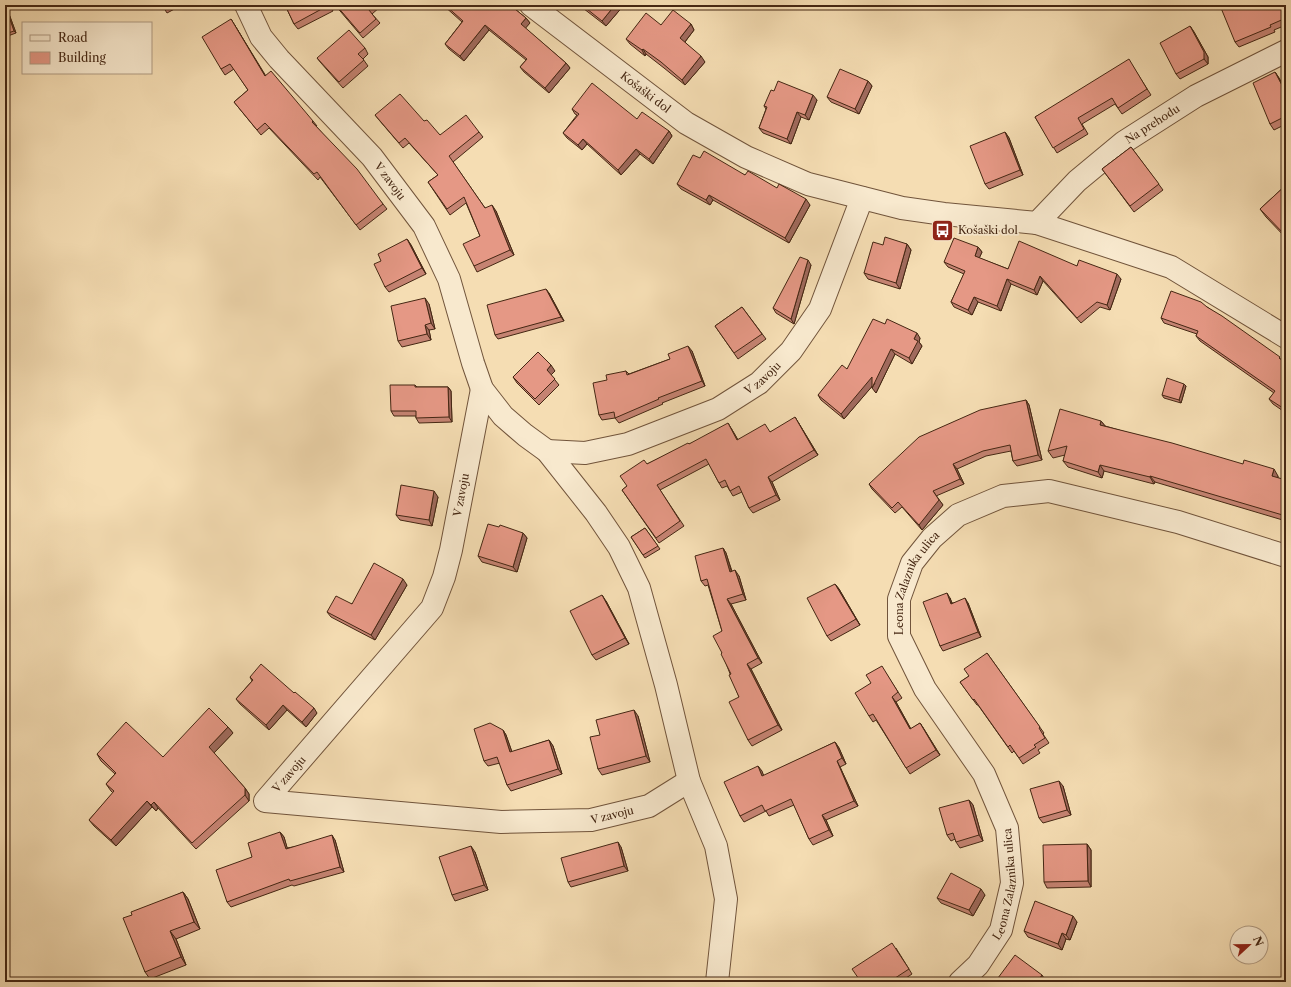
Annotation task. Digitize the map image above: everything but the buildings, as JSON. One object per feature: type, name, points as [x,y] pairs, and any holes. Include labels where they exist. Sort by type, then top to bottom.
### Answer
[{"type":"street","name":"V zavoju","points":[[246,5],[260,36],[279,59],[372,157],[424,226],[449,279],[482,389],[503,416],[547,451],[596,513],[615,541],[639,588],[666,685],[689,781],[716,846],[726,899],[717,982]]},
{"type":"street","name":"Košaški dol","points":[[531,5],[686,123],[746,157],[808,184],[862,198],[902,208],[944,214],[1037,223],[1172,267],[1286,337]]},
{"type":"street","name":"Na prehodu","points":[[1037,223],[1077,181],[1124,142],[1196,96],[1286,51]]},
{"type":"street","name":"V zavoju","points":[[547,451],[585,452],[628,444],[718,409],[759,383],[791,351],[820,309],[862,198]]},
{"type":"street","name":"V zavoju","points":[[482,389],[451,550],[444,577],[432,608],[265,802],[502,822],[591,820],[649,806],[689,781]]},
{"type":"street","name":"Leona Zalaznika ulica","points":[[960,982],[978,965],[1001,930],[1012,883],[1007,828],[984,774],[925,690],[899,636],[899,599],[912,563],[932,538],[958,515],[1003,496],[1049,491],[1178,522],[1286,556]]},
{"type":"place","name":"Košaški dol","points":[[943,230]]}]
